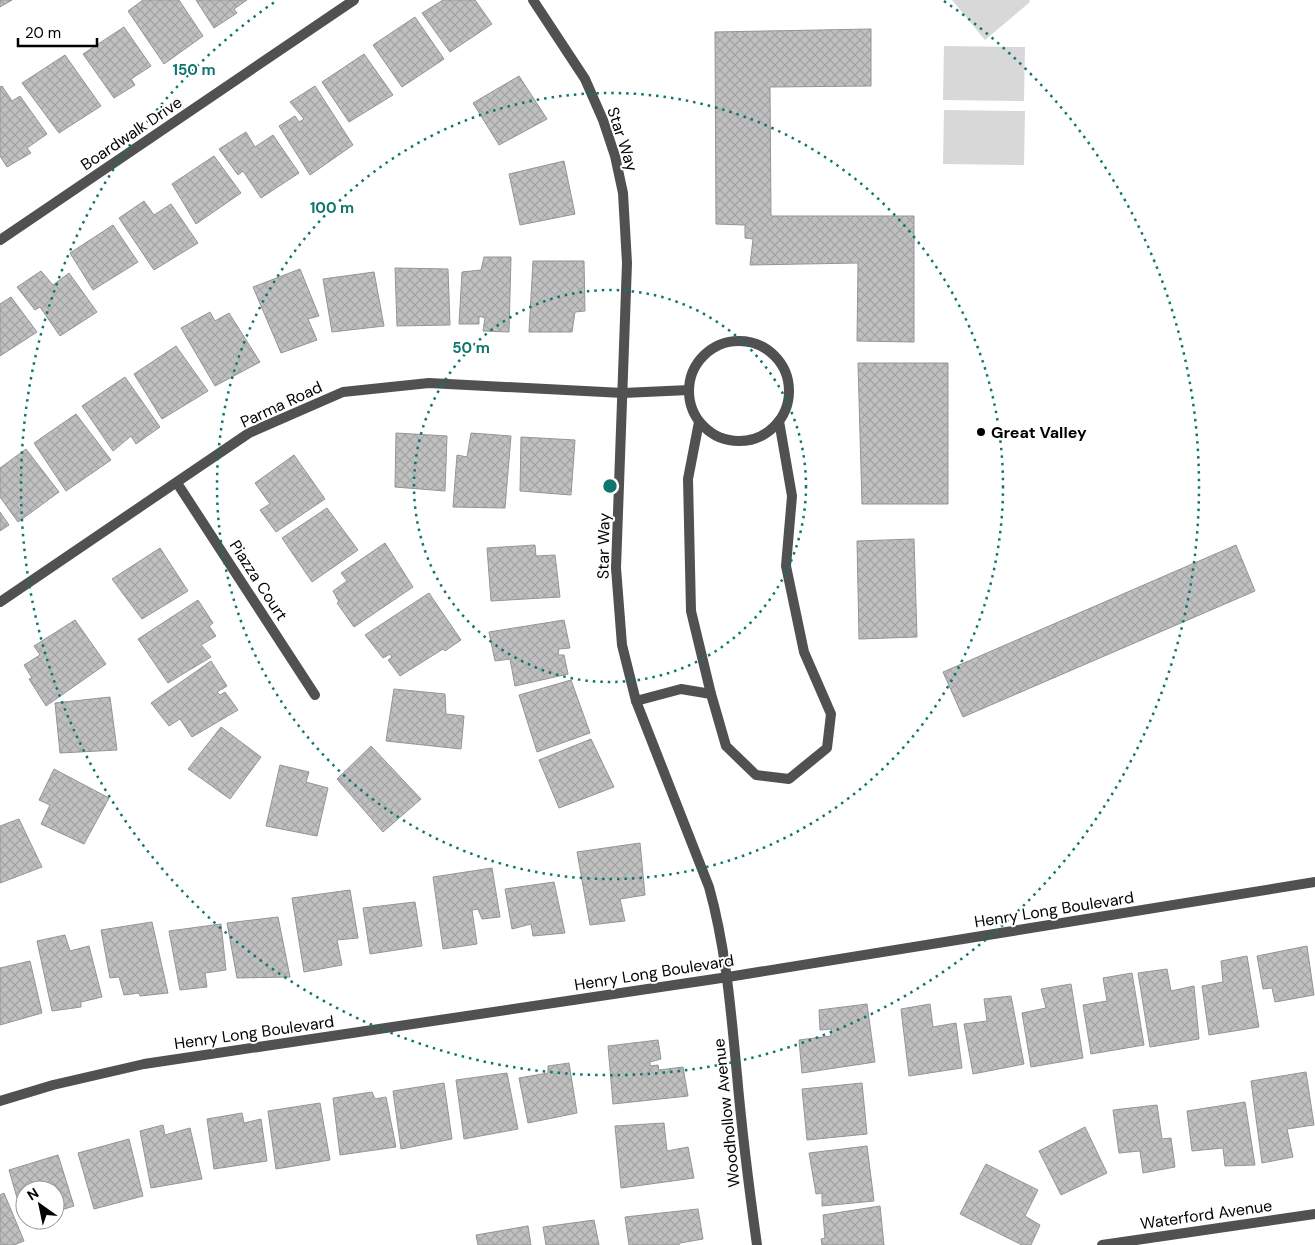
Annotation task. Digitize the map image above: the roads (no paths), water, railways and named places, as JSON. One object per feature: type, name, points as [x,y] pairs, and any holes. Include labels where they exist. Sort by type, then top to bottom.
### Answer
[{"type":"street","name":"Boardwalk Drive","points":[[0,240],[354,0]]},
{"type":"street","name":"Star Way","points":[[533,0],[585,79],[615,156],[623,193],[627,240],[616,568],[622,645],[636,701],[708,886],[716,912],[728,977]]},
{"type":"street","points":[[729,342],[756,345],[770,352],[778,360],[788,380],[788,401],[779,422],[762,436],[739,442],[724,439],[710,433],[699,422],[691,406],[689,390],[695,368],[709,352],[729,342]]},
{"type":"street","name":"Parma Road","points":[[0,602],[249,433],[344,392],[429,383],[623,393],[689,390]]},
{"type":"street","points":[[699,422],[688,480],[691,611],[711,694],[726,746],[756,775],[789,779],[827,748],[831,714],[804,652],[786,566],[792,496],[779,422]]},
{"type":"street","name":"Piazza Court","points":[[176,483],[315,695]]},
{"type":"street","points":[[636,701],[682,689],[711,694]]},
{"type":"street","name":"Henry Long Boulevard","points":[[0,1102],[53,1085],[144,1064],[728,977],[1315,882]]},
{"type":"street","name":"Woodhollow Avenue","points":[[728,977],[748,1183],[758,1245]]},
{"type":"street","name":"Waterford Avenue","points":[[1102,1245],[1315,1214]]},
{"type":"place","name":"Great Valley","points":[[981,432]]}]
